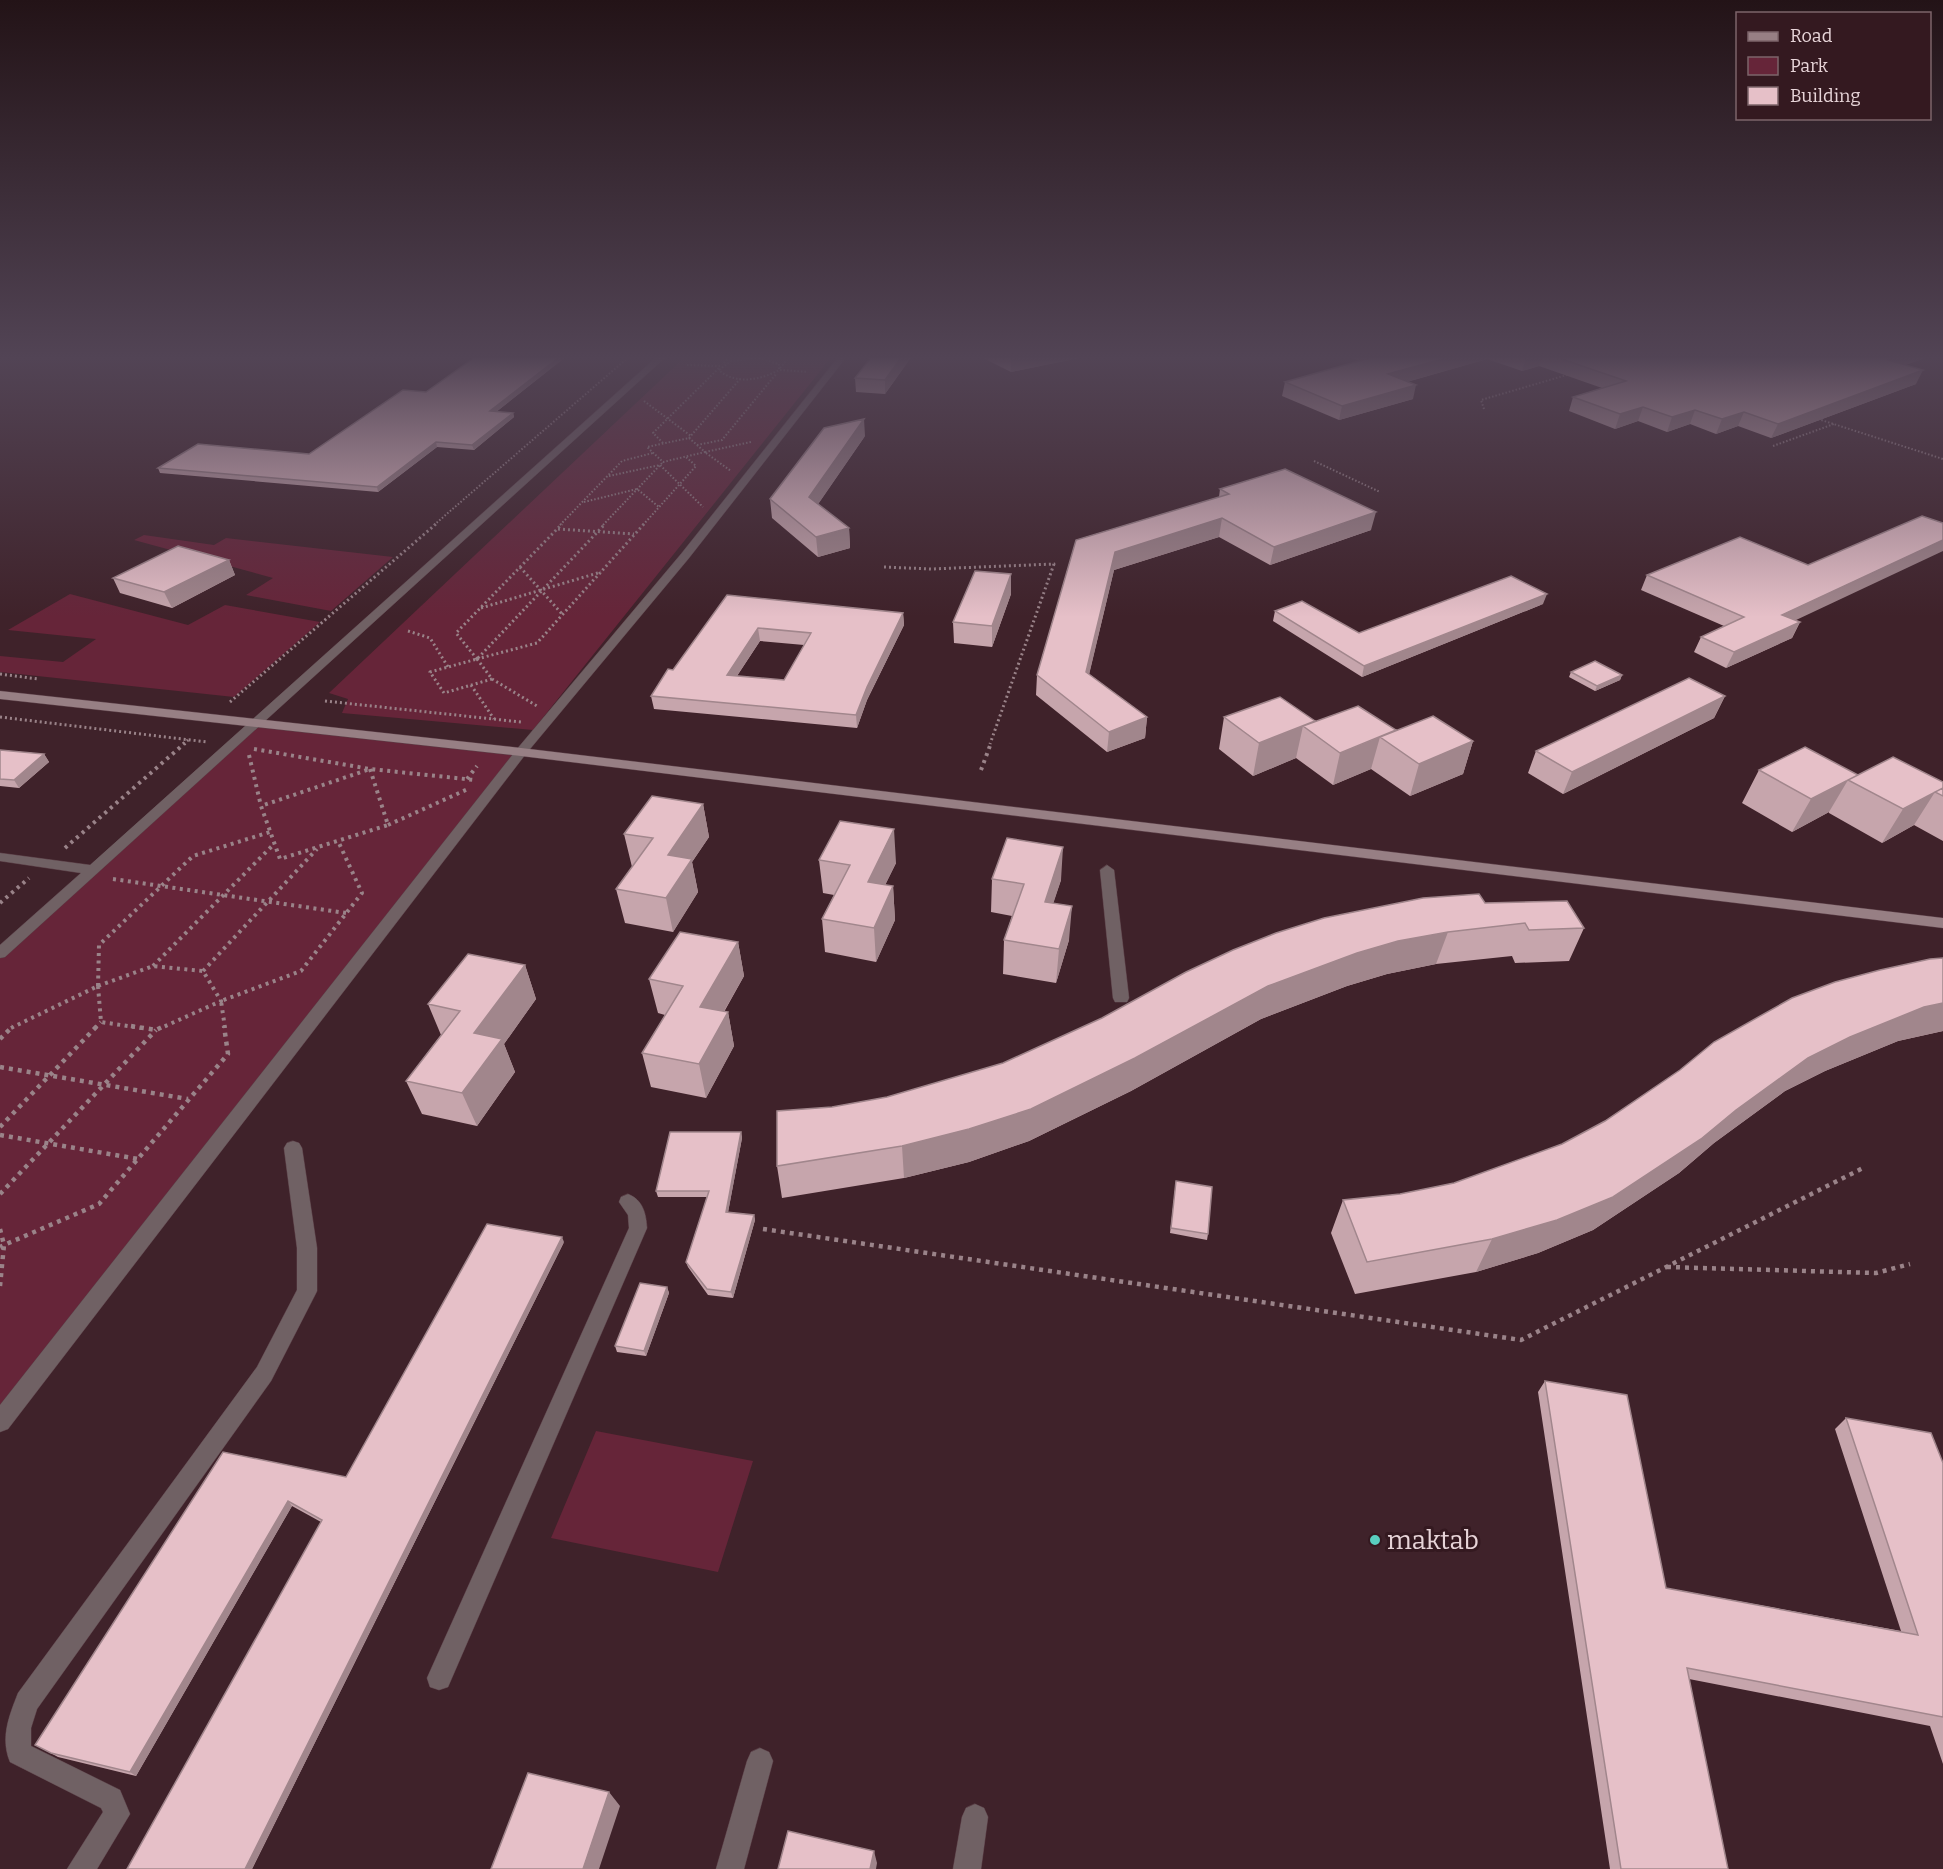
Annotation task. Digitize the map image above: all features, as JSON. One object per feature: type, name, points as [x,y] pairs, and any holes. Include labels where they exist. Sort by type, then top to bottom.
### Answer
[{"type":"street","points":[[0,953],[568,442]]},
{"type":"street","points":[[0,1422],[521,752],[685,556],[775,442]]},
{"type":"street","points":[[0,695],[521,752],[1943,923]]},
{"type":"street","points":[[0,857],[92,870]]},
{"type":"street","points":[[1107,870],[1121,998]]},
{"type":"street","points":[[81,1869],[117,1814],[111,1799],[19,1753],[18,1728],[27,1702],[264,1374],[307,1291],[307,1248],[293,1148]]},
{"type":"street","points":[[439,1678],[638,1228],[637,1213],[628,1202]]},
{"type":"street","points":[[730,1869],[760,1761]]},
{"type":"street","points":[[967,1869],[975,1817]]},
{"type":"path","points":[[223,709],[530,442]]},
{"type":"path","points":[[670,442],[647,447],[703,507]]},
{"type":"path","points":[[695,442],[732,472]]},
{"type":"path","points":[[697,445],[711,442]]},
{"type":"path","points":[[608,476],[749,442]]},
{"type":"path","points":[[1773,446],[1783,442]]},
{"type":"path","points":[[1891,442],[1943,459]]},
{"type":"path","points":[[540,708],[492,679],[456,633],[622,461],[653,453]]},
{"type":"path","points":[[492,679],[444,693],[430,672],[537,644],[696,466],[686,457]]},
{"type":"path","points":[[1314,461],[1380,492]]},
{"type":"path","points":[[477,659],[662,463]]},
{"type":"path","points":[[583,502],[637,489]]},
{"type":"path","points":[[637,489],[660,507]]},
{"type":"path","points":[[557,528],[635,534]]},
{"type":"path","points":[[884,567],[931,569],[1054,564],[981,770]]},
{"type":"path","points":[[520,567],[563,615]]},
{"type":"path","points":[[481,608],[601,572]]},
{"type":"path","points":[[408,631],[430,638],[448,667]]},
{"type":"path","points":[[471,685],[494,719]]},
{"type":"path","points":[[325,701],[530,723]]},
{"type":"path","points":[[0,717],[214,743]]},
{"type":"path","points":[[61,852],[194,735]]},
{"type":"path","points":[[250,749],[370,770],[485,781],[387,825],[280,859],[261,806],[249,759],[250,749]]},
{"type":"path","points":[[467,779],[482,760]]},
{"type":"path","points":[[261,806],[370,770]]},
{"type":"path","points":[[370,770],[387,825]]},
{"type":"path","points":[[0,1127],[101,1022],[98,986],[99,945],[193,856],[270,832]]},
{"type":"path","points":[[0,1194],[156,1030],[221,1001],[301,971],[362,893],[338,840]]},
{"type":"path","points":[[0,1039],[14,1025],[98,986],[153,966],[274,844]]},
{"type":"path","points":[[203,971],[319,847]]},
{"type":"path","points":[[0,903],[35,873]]},
{"type":"path","points":[[113,879],[346,913]]},
{"type":"path","points":[[0,896],[7,897]]},
{"type":"path","points":[[153,966],[203,971]]},
{"type":"path","points":[[2,1246],[99,1204],[228,1054],[221,1001],[203,971]]},
{"type":"path","points":[[101,1022],[156,1030]]},
{"type":"path","points":[[0,1066],[189,1099]]},
{"type":"path","points":[[0,1135],[138,1159]]},
{"type":"path","points":[[763,1229],[1521,1340],[1863,1168]]},
{"type":"path","points":[[0,1228],[2,1246],[0,1286]]},
{"type":"path","points":[[1666,1267],[1876,1273],[1910,1263]]},
{"type":"green space","points":[[595,442],[763,442],[533,730],[342,713],[348,699],[329,693]]},
{"type":"green space","points":[[144,535],[214,545],[226,538],[393,557],[331,611],[246,595],[273,578],[134,540]]},
{"type":"green space","points":[[70,594],[188,625],[225,605],[320,622],[234,697],[0,672],[0,656],[63,662],[96,639],[8,630]]},
{"type":"green space","points":[[257,724],[521,752],[0,1422],[0,953]]},
{"type":"green space","points":[[596,1431],[753,1461],[718,1572],[551,1538]]},
{"type":"building","points":[[326,442],[436,442],[377,487],[158,468],[198,444],[309,454]]},
{"type":"building","points":[[439,442],[476,442],[472,445]]},
{"type":"building","points":[[813,442],[848,442],[809,497],[849,528],[816,537],[770,499]]},
{"type":"building","points":[[1285,469],[1376,512],[1274,547],[1222,518],[1115,552],[1086,672],[1147,717],[1109,732],[1037,675],[1076,540],[1229,494],[1220,489]]},
{"type":"building","points":[[1922,516],[1943,523],[1943,540],[1782,615],[1800,622],[1734,652],[1701,637],[1744,617],[1647,575],[1740,537],[1808,565]]},
{"type":"building","points":[[178,546],[229,560],[164,592],[113,578]]},
{"type":"building","points":[[975,571],[1011,574],[992,626],[953,622]]},
{"type":"building","points":[[1511,576],[1547,594],[1364,666],[1275,611],[1302,601],[1359,633]]},
{"type":"building","points":[[727,595],[903,613],[856,715],[651,696],[668,669],[673,670]],"holes":[[[758,628],[811,633],[784,680],[727,675]]]},
{"type":"building","points":[[1595,661],[1622,675],[1597,686],[1571,672]]},
{"type":"building","points":[[1689,678],[1725,696],[1572,772],[1536,751]]},
{"type":"building","points":[[1280,697],[1315,721],[1259,743],[1224,717]]},
{"type":"building","points":[[1358,706],[1396,730],[1340,753],[1303,726]]},
{"type":"building","points":[[1433,716],[1473,741],[1419,764],[1380,737]]},
{"type":"building","points":[[1805,747],[1858,775],[1811,799],[1759,770]]},
{"type":"building","points":[[0,750],[44,754],[14,780],[0,779]]},
{"type":"building","points":[[1893,757],[1943,782],[1943,788],[1903,809],[1848,780]]},
{"type":"building","points":[[1943,788],[1943,796],[1935,792]]},
{"type":"building","points":[[652,796],[703,804],[668,855],[692,859],[666,898],[616,889],[653,838],[624,834]]},
{"type":"building","points":[[840,821],[894,829],[868,882],[893,886],[874,928],[822,919],[850,865],[819,860]]},
{"type":"building","points":[[1007,838],[1063,847],[1045,902],[1072,906],[1059,949],[1004,940],[1024,884],[992,879]]},
{"type":"building","points":[[1479,894],[1485,903],[1567,901],[1584,928],[1529,930],[1525,923],[1448,932],[1398,941],[1357,953],[1268,986],[1135,1058],[1031,1109],[969,1129],[902,1146],[777,1166],[777,1111],[832,1107],[887,1097],[1003,1063],[1102,1018],[1186,972],[1233,950],[1324,918],[1423,898]]},
{"type":"building","points":[[680,932],[738,942],[700,1007],[728,1012],[699,1064],[642,1053],[683,986],[649,979]]},
{"type":"building","points":[[468,954],[525,965],[474,1033],[502,1039],[462,1093],[406,1081],[460,1011],[428,1004]]},
{"type":"building","points":[[1943,958],[1943,1003],[1924,1007],[1850,1037],[1808,1058],[1736,1110],[1701,1139],[1613,1197],[1557,1220],[1492,1239],[1367,1262],[1343,1200],[1400,1194],[1454,1183],[1562,1144],[1605,1121],[1680,1070],[1714,1042],[1792,998],[1835,982],[1880,970]]},
{"type":"building","points":[[670,1132],[741,1132],[726,1212],[754,1215],[731,1292],[707,1289],[686,1262],[709,1191],[656,1191]]},
{"type":"building","points":[[1176,1181],[1212,1187],[1208,1234],[1171,1228]]},
{"type":"building","points":[[487,1224],[562,1237],[245,1869],[127,1869],[322,1520],[288,1501],[130,1772],[51,1753],[35,1745],[223,1452],[346,1477]]},
{"type":"building","points":[[640,1283],[667,1287],[644,1351],[615,1346]]},
{"type":"building","points":[[1545,1381],[1627,1395],[1666,1588],[1918,1635],[1846,1418],[1931,1433],[1943,1463],[1943,1717],[1687,1668],[1728,1869],[1621,1869]]},
{"type":"building","points":[[528,1773],[609,1792],[583,1869],[491,1869]]},
{"type":"building","points":[[788,1831],[874,1851],[870,1869],[778,1869]]},
{"type":"place","name":"maktab","points":[[1375,1540]]}]
